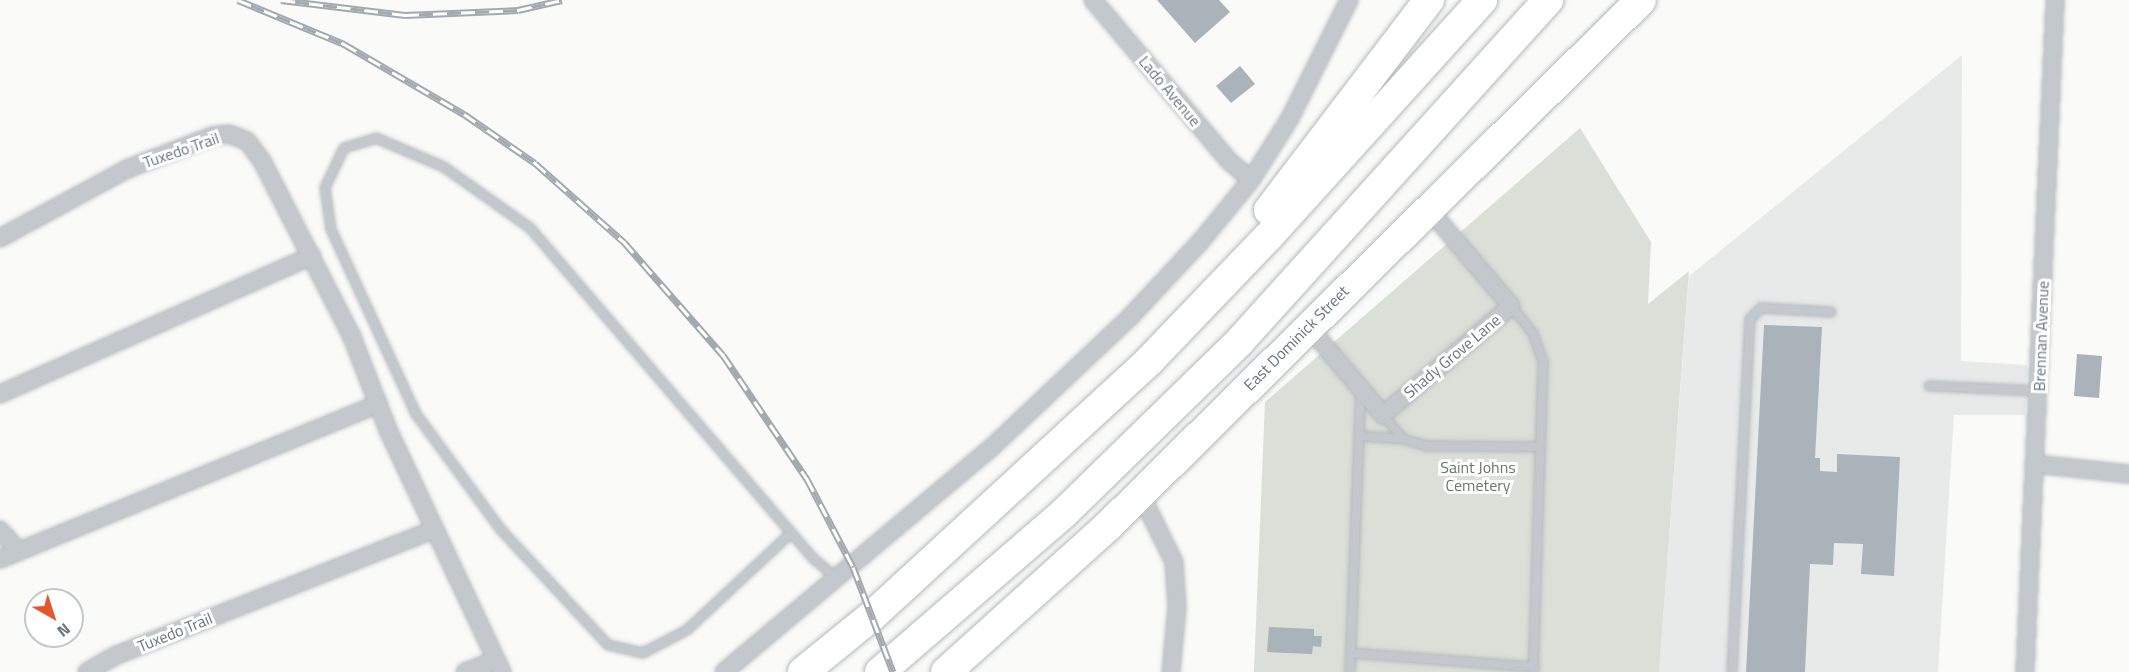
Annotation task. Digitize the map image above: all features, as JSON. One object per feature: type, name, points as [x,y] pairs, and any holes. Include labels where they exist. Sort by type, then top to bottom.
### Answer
[{"type":"highway","points":[[1149,361],[1429,0]]},
{"type":"highway","points":[[803,672],[872,616],[1149,361],[1269,236],[1482,0]]},
{"type":"highway","points":[[880,672],[1064,513],[1240,341],[1548,0]]},
{"type":"highway","name":"East Dominick Street","points":[[961,666],[1140,493],[1427,207],[1641,0]]},
{"type":"street","name":"Lado Avenue","points":[[1093,0],[1228,160],[1251,180]]},
{"type":"street","points":[[724,672],[838,579],[990,449],[1131,316],[1251,180],[1322,61],[1349,0]]},
{"type":"street","name":"Brennan Avenue","points":[[2025,672],[2055,0]]},
{"type":"street","name":"Tuxedo Trail","points":[[0,238],[127,169],[212,136],[229,134],[247,141],[262,161],[312,256],[433,530],[499,666],[465,672]]},
{"type":"street","name":"Shady Grove Lane","points":[[1383,415],[1511,306],[1427,207]]},
{"type":"street","points":[[0,394],[312,256]]},
{"type":"street","points":[[1308,326],[1383,415]]},
{"type":"street","points":[[0,559],[378,404]]},
{"type":"street","points":[[2035,464],[2129,474]]},
{"type":"street","points":[[1140,493],[1174,562],[1177,608],[1171,672]]},
{"type":"street","points":[[0,530],[18,550]]},
{"type":"street","name":"Tuxedo Trail","points":[[87,672],[117,655],[433,530]]},
{"type":"lane","points":[[791,533],[687,630],[644,653],[608,645],[501,530],[416,414],[331,229],[325,188],[344,148],[376,138],[444,167],[530,228],[791,533],[838,579]]},
{"type":"lane","points":[[1351,652],[1534,669],[1541,447],[1541,351],[1511,306]]},
{"type":"lane","points":[[1732,672],[1750,319],[1761,308],[1831,312]]},
{"type":"lane","points":[[1929,386],[2039,391]]},
{"type":"lane","points":[[1350,672],[1361,390]]},
{"type":"lane","points":[[1383,415],[1403,440]]},
{"type":"lane","points":[[1359,436],[1403,440],[1454,449],[1541,447]]},
{"type":"shaded area","points":[[1962,55],[1961,361],[2027,365],[2025,415],[1954,415],[1938,672],[1659,672],[1689,276]]},
{"type":"green space","name":"Saint Johns Cemetery","points":[[1580,128],[1651,242],[1648,304],[1689,271],[1659,672],[1254,672],[1265,402]]},
{"type":"building","points":[[1157,0],[1219,0],[1230,12],[1195,43]]},
{"type":"building","points":[[1240,66],[1255,84],[1231,103],[1216,86]]},
{"type":"building","points":[[1764,325],[1822,327],[1815,458],[1820,458],[1820,471],[1837,472],[1837,454],[1900,457],[1894,576],[1861,574],[1863,544],[1834,543],[1833,565],[1810,564],[1805,672],[1746,672]]},
{"type":"building","points":[[2077,354],[2102,356],[2099,398],[2074,396]]},
{"type":"building","points":[[1269,627],[1314,629],[1314,636],[1322,636],[1321,647],[1313,646],[1312,654],[1267,652]]},
{"type":"railway","points":[[238,0],[344,44],[464,114],[535,163],[624,242],[723,355],[807,479],[853,567],[893,672]]},
{"type":"railway","points":[[281,0],[405,15],[518,10],[562,0]]}]
